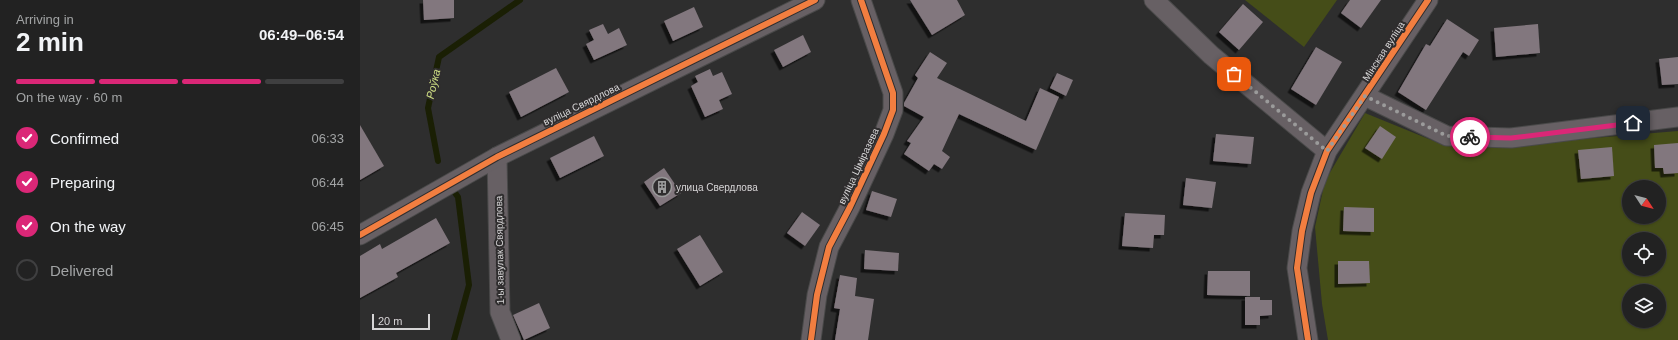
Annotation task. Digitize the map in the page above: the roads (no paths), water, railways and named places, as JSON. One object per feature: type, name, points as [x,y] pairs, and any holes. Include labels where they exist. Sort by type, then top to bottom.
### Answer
[{"type":"street","name":"вуліца Свярдлова","points":[[360,235],[497,157],[815,0]]},
{"type":"street","name":"вуліца Ціміразева","points":[[811,340],[817,295],[829,247],[881,140],[893,110],[893,93],[861,0]]},
{"type":"street","points":[[1154,0],[1211,55],[1327,151]]},
{"type":"street","name":"Мінская вуліца","points":[[1308,340],[1297,268],[1302,231],[1311,193],[1327,151],[1428,0]]},
{"type":"street","points":[[1365,96],[1447,136],[1511,138],[1678,117]]},
{"type":"street","name":"1-ы завулак Свярдлова","points":[[497,157],[500,312],[511,340]]},
{"type":"waterway","name":"Роўка","points":[[438,161],[428,108],[439,57],[520,0]]},
{"type":"waterway","name":"Роўка","points":[[453,190],[458,197],[469,285],[454,340]]},
{"type":"place","name":"улица Свердлова","points":[[662,187]]}]
